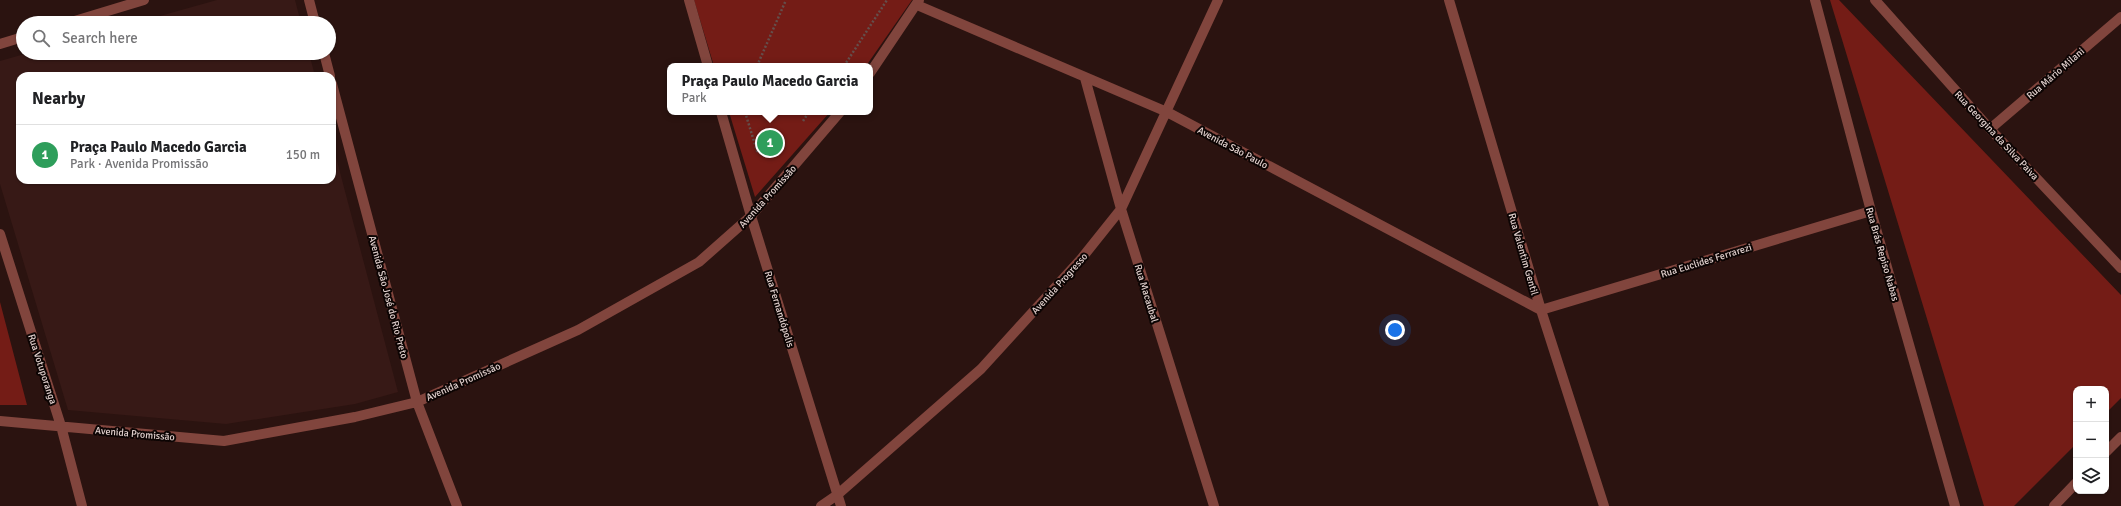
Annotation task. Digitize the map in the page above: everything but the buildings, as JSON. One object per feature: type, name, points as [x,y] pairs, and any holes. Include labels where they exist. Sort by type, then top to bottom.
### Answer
[{"type":"street","points":[[91,16],[144,0]]},
{"type":"street","points":[[309,0],[313,16]]},
{"type":"street","points":[[689,0],[707,63]]},
{"type":"street","name":"Avenida Progresso","points":[[821,506],[837,495],[981,368],[1081,259],[1121,209],[1218,0]]},
{"type":"street","name":"Rua Valentim Gentil","points":[[1449,0],[1541,310],[1604,506]]},
{"type":"street","name":"Rua Brás Repiso Nabas","points":[[1815,0],[1871,211],[1955,506]]},
{"type":"street","name":"Rua Georgina da Silva Paiva","points":[[1875,0],[1990,129],[2121,268]]},
{"type":"street","points":[[873,69],[918,2]]},
{"type":"street","name":"Avenida São Paulo","points":[[918,2],[1085,78],[1167,112],[1541,310]]},
{"type":"street","name":"Rua Mário Milani","points":[[1990,129],[2121,17]]},
{"type":"street","points":[[0,44],[16,39]]},
{"type":"street","points":[[326,60],[329,72]]},
{"type":"street","name":"Rua Macaubal","points":[[1085,78],[1121,209],[1214,506]]},
{"type":"street","name":"Avenida São José do Rio Preto","points":[[336,99],[417,402],[458,506]]},
{"type":"street","name":"Rua Fernandópolis","points":[[722,115],[751,216],[841,506]]},
{"type":"street","name":"Avenida Promissão","points":[[0,421],[224,441],[355,417],[417,402],[578,330],[699,262],[751,216],[837,115]]},
{"type":"street","name":"Rua Euclides Ferrarezi","points":[[1541,310],[1871,211]]},
{"type":"street","name":"Rua Votuporanga","points":[[0,234],[61,426],[82,506]]},
{"type":"street","points":[[2109,449],[2121,436]]},
{"type":"street","points":[[2054,506],[2073,486]]},
{"type":"path","points":[[758,63],[786,0]]},
{"type":"path","points":[[846,63],[886,0]]},
{"type":"path","points":[[746,115],[757,150],[766,157],[778,151]]},
{"type":"path","points":[[801,123],[807,115]]},
{"type":"shaded area","points":[[217,0],[295,0],[299,16],[160,16]]},
{"type":"shaded area","points":[[694,0],[912,0],[868,63],[713,63]]},
{"type":"shaded area","points":[[1830,0],[1839,0],[2121,295],[2121,398],[2109,410],[2109,386],[2073,386],[2073,447],[2014,506],[1984,506]]},
{"type":"shaded area","points":[[16,56],[16,60],[311,60],[314,72],[16,72],[16,184],[336,184],[336,157],[398,392],[355,404],[226,424],[68,410],[0,184],[0,61]]},
{"type":"shaded area","points":[[730,115],[827,115],[755,197]]},
{"type":"shaded area","points":[[0,302],[27,405],[0,405]]},
{"type":"place","name":"Praça Paulo Macedo Garcia","points":[[770,143]]}]
